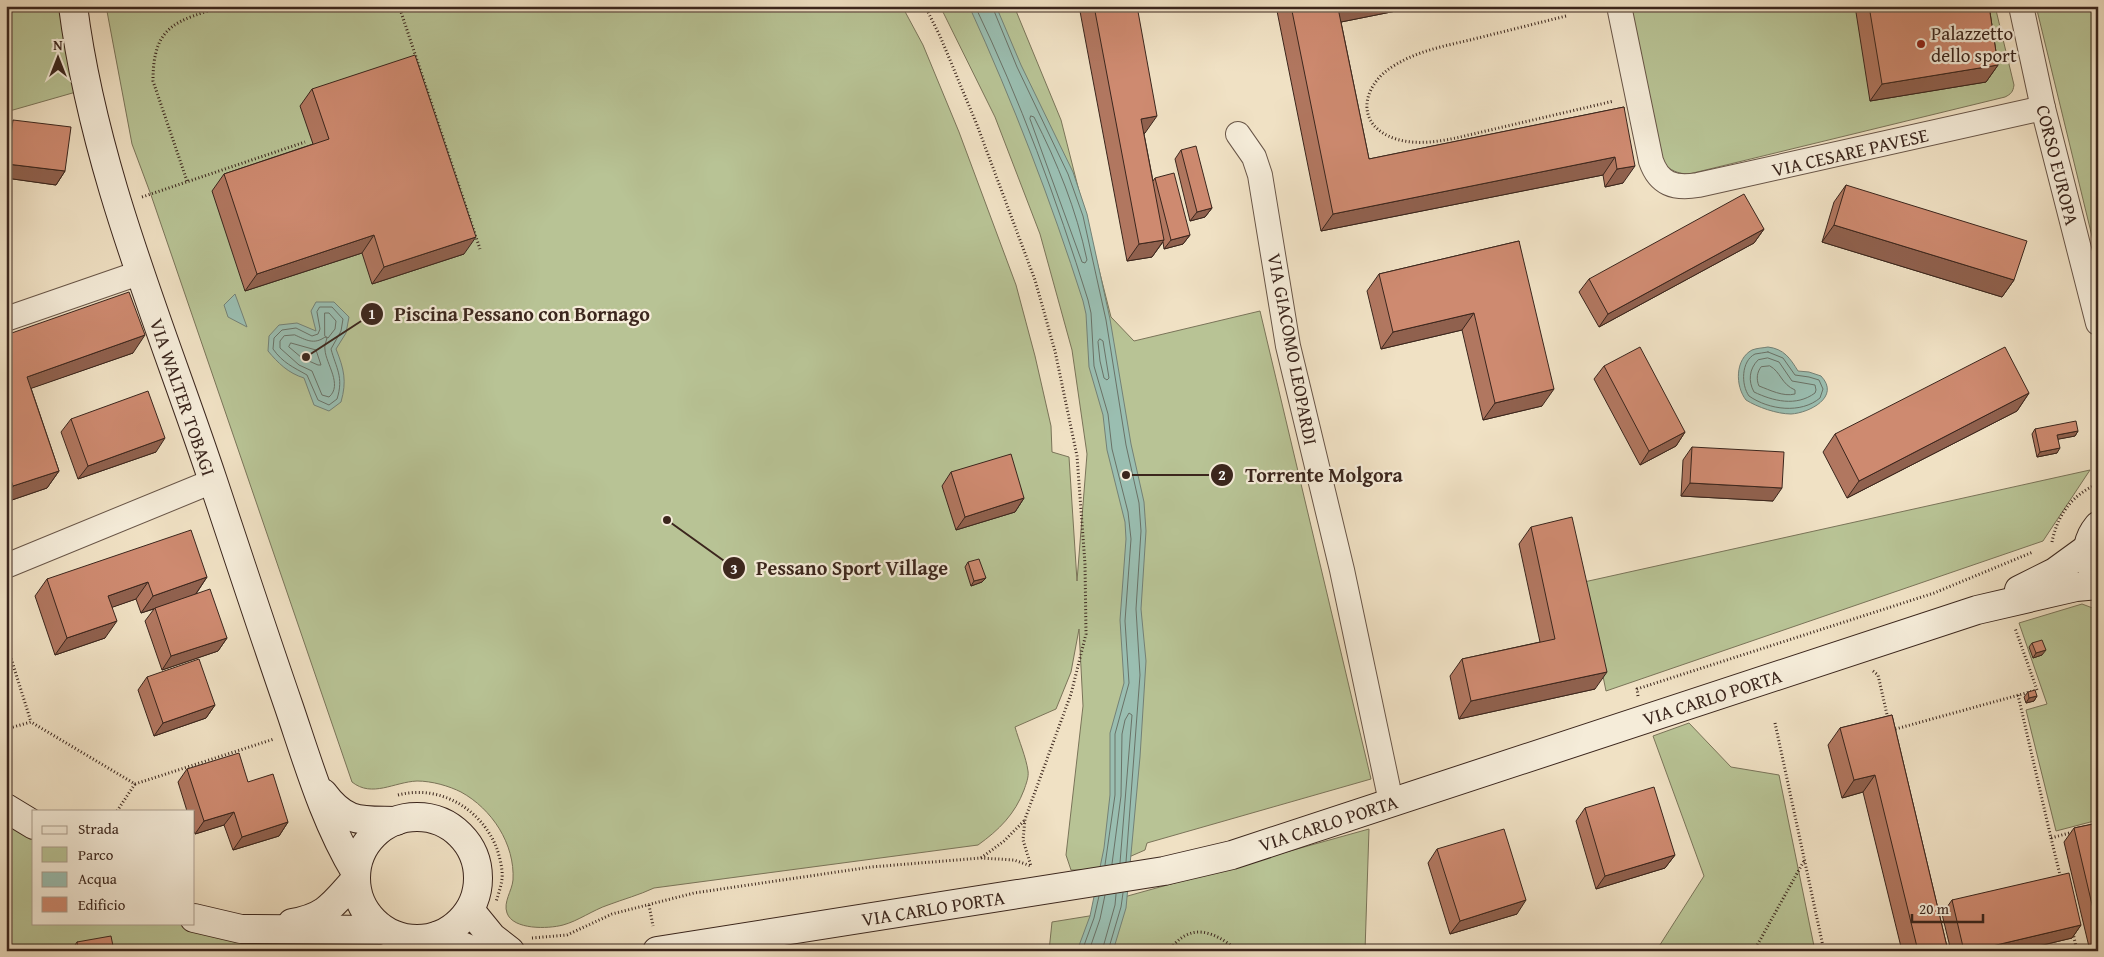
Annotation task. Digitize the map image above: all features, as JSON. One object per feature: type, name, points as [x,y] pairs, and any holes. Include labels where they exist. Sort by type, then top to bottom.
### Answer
[{"type":"street","name":"VIA WALTER TOBAGI","points":[[73,6],[88,86],[118,206],[139,273],[213,481],[283,739],[331,804],[343,814],[359,820],[396,808]]},
{"type":"street","points":[[1618,6],[1637,96]]},
{"type":"street","name":"CORSO EUROPA","points":[[2021,6],[2043,108],[2098,323]]},
{"type":"street","name":"VIA CESARE PAVESE","points":[[1637,96],[1648,152],[1657,176],[1674,185],[1698,185],[2043,108]]},
{"type":"street","name":"VIA GIACOMO LEOPARDI","points":[[1238,134],[1254,157],[1260,175],[1288,346],[1342,570],[1391,802]]},
{"type":"street","points":[[6,319],[139,273]]},
{"type":"street","points":[[6,566],[213,481]]},
{"type":"street","points":[[2093,537],[2089,563],[2098,577]]},
{"type":"street","name":"VIA CARLO PORTA","points":[[1977,610],[2054,572],[2093,537]]},
{"type":"street","name":"VIA CARLO PORTA","points":[[655,940],[1054,890],[1164,872],[1232,855],[1977,610],[2076,587],[2098,585]]},
{"type":"street","name":"VIA WALTER TOBAGI","points":[[314,781],[345,855],[356,876]]},
{"type":"street","points":[[6,808],[32,824]]},
{"type":"street","points":[[482,908],[455,927],[437,936],[411,939],[395,936],[383,930],[372,921],[357,894],[356,876],[359,857],[367,843],[383,827],[396,808],[417,817],[433,819],[453,829],[465,840],[474,856],[478,874],[477,890],[492,937],[518,944]]},
{"type":"street","points":[[261,929],[318,917],[332,906],[356,876]]},
{"type":"street","points":[[195,918],[229,927],[261,929],[383,930]]},
{"type":"street","points":[[437,936],[470,950]]},
{"type":"path","points":[[187,181],[153,81],[154,56],[165,32],[180,20],[224,6]]},
{"type":"path","points":[[399,6],[480,249]]},
{"type":"path","points":[[518,944],[567,935],[612,914],[694,893],[861,868],[981,858],[1014,860],[1031,866],[1023,840],[1025,819],[1071,694],[1086,634],[1084,564],[1077,456],[1055,352],[1035,280],[970,108],[940,36],[925,6]]},
{"type":"path","points":[[1566,16],[1429,50],[1402,61],[1380,76],[1368,94],[1367,111],[1372,121],[1387,136],[1397,140],[1431,142],[1456,138],[1637,96]]},
{"type":"path","points":[[118,206],[306,142]]},
{"type":"path","points":[[1853,651],[1878,675],[1890,731],[2037,690],[2015,627]]},
{"type":"path","points":[[6,642],[31,722],[135,784]]},
{"type":"path","points":[[2018,695],[2062,883]]},
{"type":"path","points":[[6,729],[31,722]]},
{"type":"path","points":[[1775,723],[1824,951]]},
{"type":"path","points":[[117,810],[135,784],[283,739]]},
{"type":"path","points":[[396,808],[419,792],[444,796],[470,810],[486,827],[500,858],[502,879],[482,908]]},
{"type":"path","points":[[981,858],[1004,841],[1025,819]]},
{"type":"path","points":[[2051,838],[2079,831]]},
{"type":"path","points":[[1754,951],[1805,859]]},
{"type":"path","points":[[649,905],[655,940]]},
{"type":"path","points":[[2072,929],[2077,951]]},
{"type":"path","points":[[1169,951],[1182,936],[1198,932],[1217,936],[1238,951]]},
{"type":"green space","points":[[6,6],[59,6],[76,92],[6,112]]},
{"type":"green space","points":[[106,6],[902,6],[923,45],[959,132],[1016,285],[1051,426],[1052,452],[1069,457],[1077,581],[1087,454],[1072,350],[1040,234],[995,117],[940,6],[1014,6],[1061,120],[1111,317],[1134,341],[1260,311],[1371,779],[1147,843],[1145,850],[1099,870],[1071,870],[1066,855],[1083,706],[1079,629],[1071,672],[1056,709],[1015,727],[1026,760],[1028,773],[1020,799],[1006,821],[978,845],[654,888],[602,907],[563,925],[532,927],[516,923],[511,919],[506,909],[513,880],[513,867],[506,841],[492,818],[472,799],[446,786],[423,781],[375,789],[360,787],[352,782],[132,144]]},
{"type":"green space","points":[[1631,6],[1995,6],[2014,87],[2009,95],[2005,97],[1689,174],[1681,173],[1671,170],[1663,163]]},
{"type":"green space","points":[[2036,6],[2098,6],[2098,261]]},
{"type":"green space","points":[[2090,470],[2043,541],[1606,691],[1584,582]]},
{"type":"green space","points":[[2082,604],[2098,610],[2098,820],[2056,831],[2026,710],[2047,704],[2019,623]]},
{"type":"green space","points":[[1689,723],[1731,767],[1779,775],[1815,951],[1656,951],[1704,876],[1653,736]]},
{"type":"green space","points":[[6,817],[32,833],[32,924],[183,924],[186,926],[370,937],[395,951],[6,951]]},
{"type":"green space","points":[[1369,829],[1365,951],[1049,951],[1052,922],[1120,911],[1124,897]]},
{"type":"water","points":[[969,6],[996,6],[1021,65],[1073,172],[1087,214],[1110,319],[1131,444],[1144,502],[1146,531],[1141,609],[1146,661],[1140,757],[1126,908],[1113,951],[1077,951],[1090,916],[1104,848],[1110,795],[1110,733],[1124,683],[1120,620],[1126,539],[1125,522],[1107,450],[1103,415],[1089,367],[1086,314],[1083,301],[1058,226],[1030,152]]},
{"type":"water","points":[[235,294],[247,327],[228,317],[224,305]]},
{"type":"water","points":[[316,302],[334,302],[349,317],[346,333],[336,349],[344,375],[343,395],[341,402],[329,411],[314,405],[304,378],[284,367],[268,351],[269,336],[279,325],[297,323],[316,331],[311,311]]},
{"type":"water","points":[[1768,347],[1774,348],[1786,355],[1798,371],[1821,376],[1826,384],[1827,391],[1825,397],[1814,407],[1806,411],[1791,414],[1767,410],[1746,400],[1740,388],[1738,373],[1742,360],[1752,350]]},
{"type":"building","points":[[1094,6],[1137,6],[1157,116],[1141,119],[1164,240],[1139,244]]},
{"type":"building","points":[[1291,6],[1347,6],[1338,8],[1369,159],[1624,107],[1635,166],[1617,169],[1615,157],[1333,214]]},
{"type":"building","name":"Palazzetto dello sport","points":[[1869,6],[1989,6],[1998,65],[1882,84]]},
{"type":"building","points":[[415,55],[476,237],[384,267],[374,235],[257,274],[224,174],[329,139],[312,89]]},
{"type":"building","points":[[13,120],[71,127],[65,171],[7,164]]},
{"type":"building","points":[[1196,146],[1212,208],[1197,212],[1181,150]]},
{"type":"building","points":[[1174,173],[1190,235],[1171,240],[1155,178]]},
{"type":"building","points":[[1846,185],[2027,241],[2014,280],[1834,225]]},
{"type":"building","points":[[1744,194],[1764,229],[1608,314],[1589,279]]},
{"type":"building","points":[[1519,241],[1554,389],[1495,403],[1474,313],[1393,332],[1379,274]]},
{"type":"building","points":[[129,292],[145,335],[27,377],[59,471],[13,486],[6,466],[6,335]]},
{"type":"building","points":[[1640,347],[1685,432],[1649,451],[1604,366]]},
{"type":"building","points":[[2005,347],[2029,393],[1859,481],[1835,434]]},
{"type":"building","points":[[148,391],[165,438],[88,466],[71,419]]},
{"type":"building","points":[[2076,421],[2078,431],[2057,435],[2060,448],[2040,452],[2035,429]]},
{"type":"building","points":[[1692,447],[1784,452],[1782,488],[1690,483]]},
{"type":"building","points":[[1011,454],[1024,498],[965,517],[951,472]]},
{"type":"building","points":[[1572,517],[1607,672],[1471,701],[1462,659],[1555,639],[1531,527]]},
{"type":"building","points":[[191,530],[207,577],[153,596],[148,582],[108,596],[117,621],[67,638],[47,579]]},
{"type":"building","points":[[979,559],[986,578],[974,581],[968,562]]},
{"type":"building","points":[[210,589],[227,638],[171,656],[155,608]]},
{"type":"building","points":[[2042,640],[2046,650],[2036,653],[2032,643]]},
{"type":"building","points":[[199,659],[215,705],[163,723],[147,677]]},
{"type":"building","points":[[2035,690],[2037,696],[2029,698],[2028,692]]},
{"type":"building","points":[[1892,715],[1948,951],[1918,951],[1875,775],[1854,780],[1840,728]]},
{"type":"building","points":[[239,753],[248,782],[273,774],[288,822],[242,837],[234,812],[204,821],[187,769]]},
{"type":"building","points":[[1654,787],[1675,855],[1605,876],[1585,808]]},
{"type":"building","points":[[2098,823],[2098,930],[2074,828]]},
{"type":"building","points":[[1504,829],[1526,900],[1460,921],[1437,849]]},
{"type":"building","points":[[2069,873],[2081,925],[1971,951],[1964,951],[1952,900]]},
{"type":"building","points":[[111,936],[114,951],[79,951],[77,942]]},
{"type":"place","name":"Palazzetto dello sport","points":[[1921,44]]},
{"type":"place","name":"Piscina Pessano con Bornago","points":[[306,357]]},
{"type":"place","name":"Torrente Molgora","points":[[1126,475]]},
{"type":"place","name":"Pessano Sport Village","points":[[667,520]]}]
